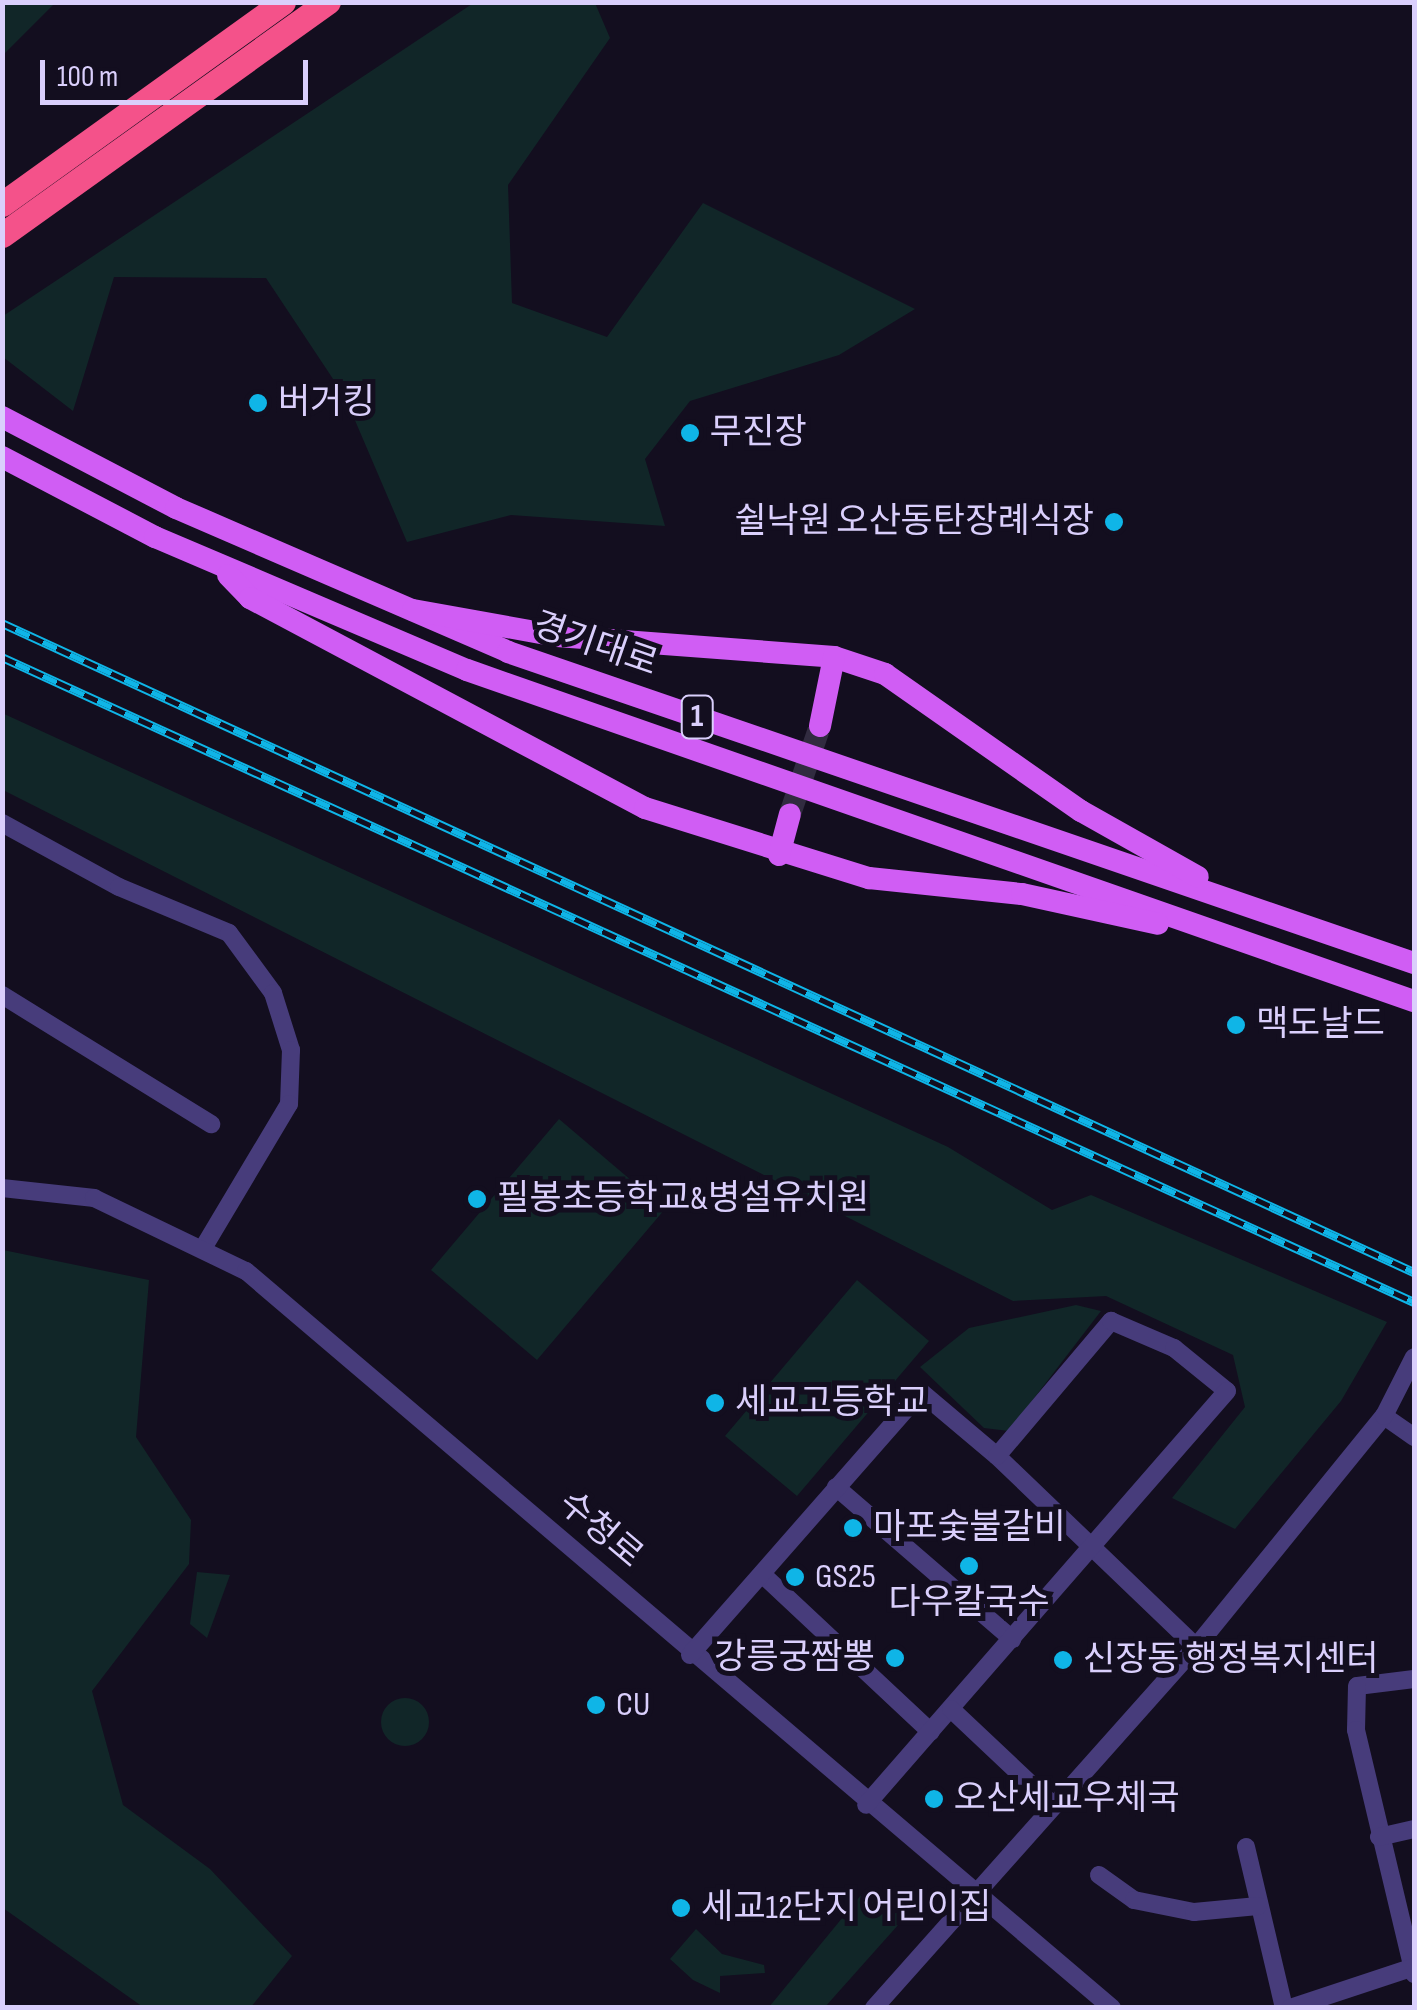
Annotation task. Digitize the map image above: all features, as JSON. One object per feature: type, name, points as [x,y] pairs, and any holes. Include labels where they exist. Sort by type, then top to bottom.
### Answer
[{"type":"highway","points":[[162,90],[268,2]]},
{"type":"highway","points":[[2,204],[283,2]]},
{"type":"highway","points":[[2,235],[328,2]]},
{"type":"main road","name":"경기대로","points":[[2,417],[176,508],[405,610],[1414,963]]},
{"type":"main road","name":"경기대로","points":[[2,457],[219,566],[467,670],[1414,1002]]},
{"type":"main road","points":[[219,566],[250,598],[531,740],[586,780],[779,855],[1216,932]]},
{"type":"main road","points":[[405,610],[446,609],[557,636],[834,657],[899,683],[1081,811],[1231,897]]},
{"type":"main road","points":[[820,726],[834,657]]},
{"type":"main road","points":[[779,855],[790,814]]},
{"type":"street","points":[[2,823],[119,888],[228,933],[274,994],[292,1050],[289,1104],[205,1245]]},
{"type":"street","points":[[2,995],[211,1124]]},
{"type":"street","name":"수청로","points":[[2,1188],[94,1198],[205,1245],[970,1896],[1112,2008]]},
{"type":"street","points":[[866,1805],[1227,1391],[1174,1348],[1111,1321],[997,1456]]},
{"type":"street","points":[[874,2008],[1196,1647],[1384,1416],[1414,1356]]},
{"type":"street","points":[[690,1655],[921,1392],[997,1456],[1196,1647]]},
{"type":"street","points":[[1384,1416],[1414,1437]]},
{"type":"street","points":[[836,1488],[1012,1639]]},
{"type":"street","points":[[762,1574],[931,1732]]},
{"type":"street","points":[[1246,1847],[1287,2008],[1414,1970],[1379,1837],[1357,1686],[1414,1679]]},
{"type":"street","points":[[951,1709],[1053,1805]]},
{"type":"street","points":[[1379,1837],[1414,1829]]},
{"type":"street","points":[[1099,1875],[1149,1903],[1194,1912],[1258,1906]]},
{"type":"green space","points":[[3,2],[55,3],[3,55]]},
{"type":"green space","points":[[475,2],[595,3],[610,38],[508,185],[512,303],[607,337],[703,203],[915,309],[839,355],[690,401],[645,459],[665,526],[511,515],[407,542],[345,397],[266,278],[114,277],[73,411],[3,357],[3,316]]},
{"type":"green space","points":[[2,713],[948,1147],[1052,1210],[1091,1195],[1387,1322],[1341,1401],[1235,1529],[1172,1498],[1245,1407],[1233,1355],[1106,1296],[1013,1301],[3,790]]},
{"type":"green space","points":[[559,1119],[665,1209],[537,1360],[431,1270]]},
{"type":"green space","points":[[3,1250],[149,1280],[136,1437],[191,1520],[189,1564],[92,1691],[123,1805],[210,1869],[292,1956],[251,2007],[143,2007],[3,1908]]},
{"type":"green space","points":[[857,1280],[929,1341],[797,1496],[725,1436]]},
{"type":"green space","points":[[1076,1305],[1101,1311],[1009,1431],[984,1428],[920,1367],[969,1328]]},
{"type":"green space","points":[[197,1572],[230,1575],[207,1638],[190,1624]]},
{"type":"green space","points":[[405,1698],[422,1705],[429,1722],[422,1739],[405,1746],[388,1739],[381,1722],[388,1705]]},
{"type":"green space","points":[[866,1889],[907,1915],[825,2007],[769,2007]]},
{"type":"green space","points":[[696,1929],[722,1954],[764,1965],[765,1973],[720,1976],[720,1993],[693,1980],[670,1959]]},
{"type":"tunnel","points":[[790,814],[820,726]]},
{"type":"railway","points":[[2,623],[1414,1272]]},
{"type":"railway","points":[[2,657],[1414,1302]]},
{"type":"place","name":"버거킹","points":[[258,403]]},
{"type":"place","name":"무진장","points":[[690,433]]},
{"type":"place","name":"쉴낙원 오산동탄장례식장","points":[[1114,522]]},
{"type":"place","name":"맥도날드","points":[[1236,1025]]},
{"type":"place","name":"필봉초등학교&병설유치원","points":[[477,1199]]},
{"type":"place","name":"세교고등학교","points":[[715,1403]]},
{"type":"place","name":"마포숯불갈비","points":[[853,1528]]},
{"type":"place","name":"다우칼국수","points":[[969,1566]]},
{"type":"place","name":"GS25","points":[[795,1577]]},
{"type":"place","name":"강릉궁짬뽕","points":[[895,1658]]},
{"type":"place","name":"신장동 행정복지센터","points":[[1063,1660]]},
{"type":"place","name":"CU","points":[[596,1705]]},
{"type":"place","name":"오산세교우체국","points":[[934,1799]]},
{"type":"place","name":"세교12단지 어린이집","points":[[681,1908]]}]
